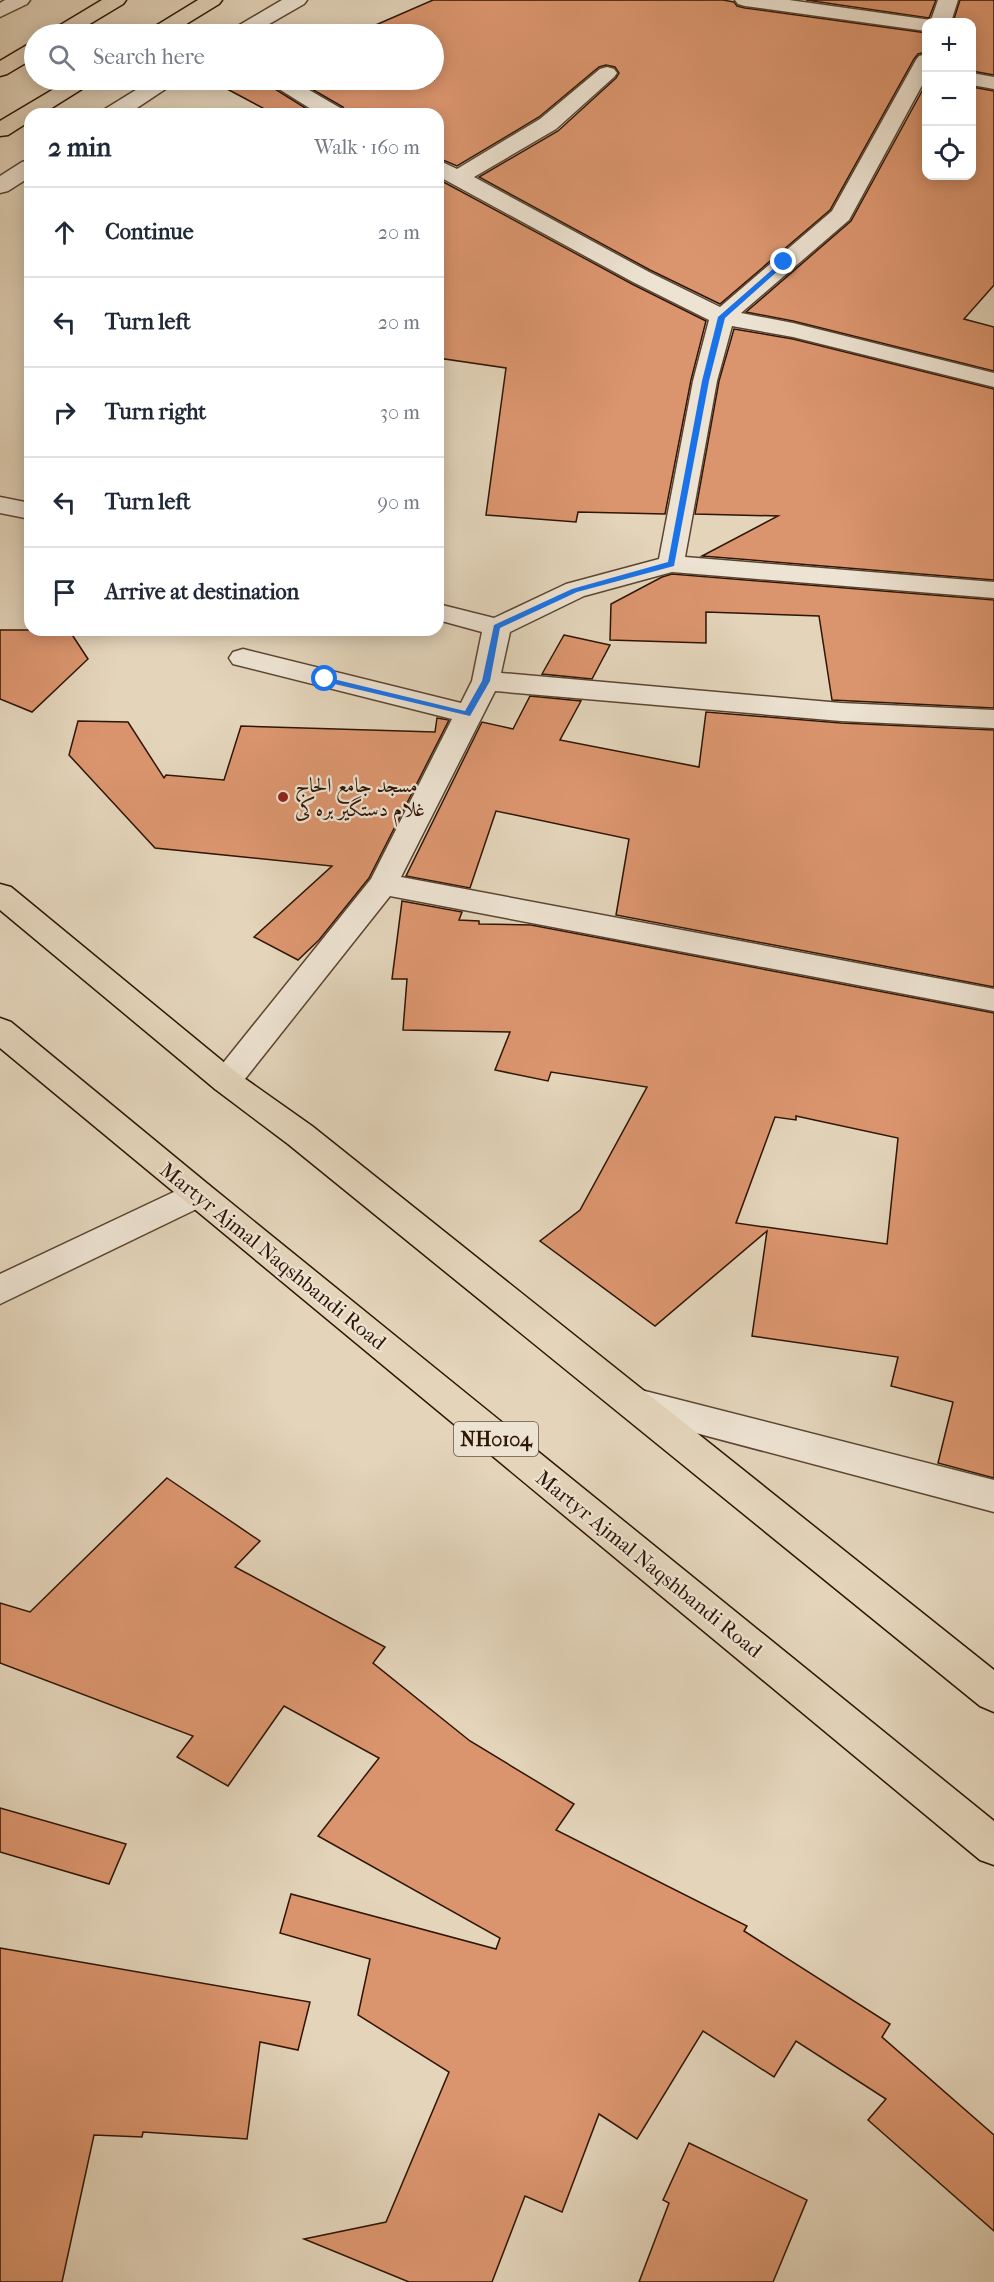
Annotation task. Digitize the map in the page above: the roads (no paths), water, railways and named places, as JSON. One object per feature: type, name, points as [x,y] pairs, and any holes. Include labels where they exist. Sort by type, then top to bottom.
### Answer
[{"type":"main road","points":[[76,24],[116,0]]},
{"type":"main road","points":[[172,24],[212,0]]},
{"type":"main road","points":[[0,70],[24,55]]},
{"type":"main road","points":[[37,108],[66,90]]},
{"type":"main road","points":[[0,130],[24,116]]},
{"type":"main road","points":[[0,894],[226,1081],[309,1142],[637,1404],[994,1694]]},
{"type":"main road","name":"Martyr Ajmal Naqshbandi Road","points":[[0,1030],[994,1846]]},
{"type":"street","points":[[0,11],[20,0]]},
{"type":"street","points":[[255,24],[297,0]]},
{"type":"street","points":[[745,0],[922,25]]},
{"type":"street","points":[[942,18],[948,0]]},
{"type":"street","points":[[671,564],[705,381],[722,317],[841,215],[922,72]]},
{"type":"street","points":[[459,177],[548,124],[607,73]]},
{"type":"street","points":[[976,80],[994,83]]},
{"type":"street","points":[[122,108],[150,90]]},
{"type":"street","points":[[294,90],[324,108]]},
{"type":"street","points":[[444,170],[641,277],[722,317],[793,330],[994,380]]},
{"type":"street","points":[[0,186],[24,171]]},
{"type":"street","points":[[0,505],[24,510]]},
{"type":"street","points":[[444,614],[497,627],[574,590],[671,564],[994,590]]},
{"type":"street","points":[[226,1081],[383,884],[467,714],[486,681],[497,627]]},
{"type":"street","points":[[243,658],[467,714]]},
{"type":"street","points":[[486,681],[841,712],[994,719]]},
{"type":"street","points":[[383,884],[994,1000]]},
{"type":"street","points":[[0,1290],[197,1194]]},
{"type":"street","points":[[637,1404],[994,1496]]},
{"type":"place","name":"مسجد جامع الحاج غلام دستگیر بره‌کی","points":[[283,797]]}]
